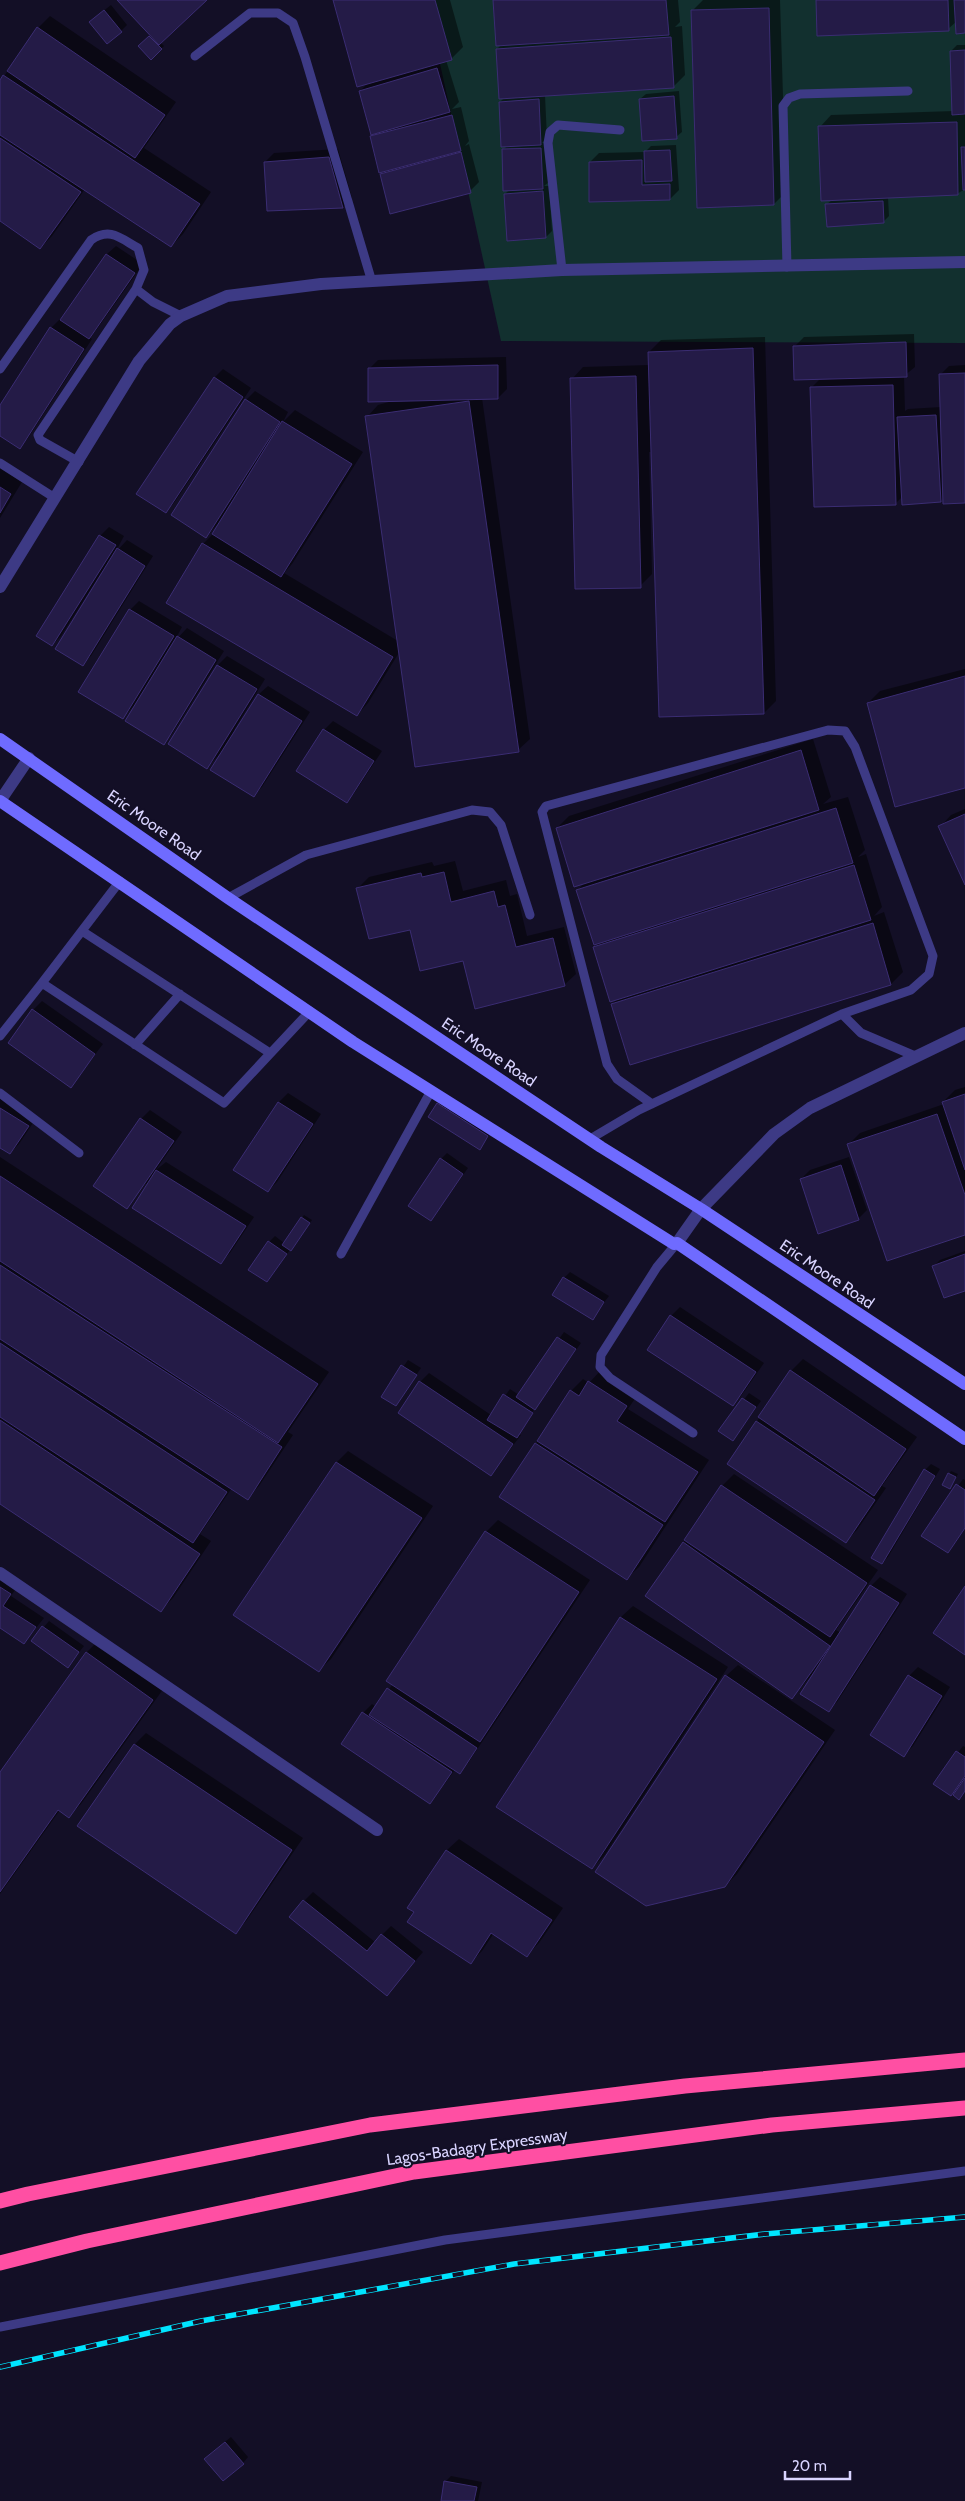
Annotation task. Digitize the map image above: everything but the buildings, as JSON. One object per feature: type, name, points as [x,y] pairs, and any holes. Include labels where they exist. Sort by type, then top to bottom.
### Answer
[{"type":"highway","name":"Lagos-Badagry Expressway","points":[[0,2201],[370,2125],[685,2086],[965,2060]]},
{"type":"highway","name":"Lagos-Badagry Expressway","points":[[0,2263],[87,2241],[414,2172],[772,2126],[965,2108]]},
{"type":"street","points":[[0,587],[79,462],[139,362],[170,324],[181,316],[227,296],[321,284],[562,270],[965,262]]},
{"type":"street","name":"Eric Moore Road","points":[[0,739],[228,898],[590,1139],[701,1209],[965,1384]]},
{"type":"street","points":[[29,758],[0,801],[431,1091],[674,1244],[676,1243],[965,1440]]},
{"type":"street","points":[[676,1243],[701,1209],[774,1134],[810,1108],[965,1033]]},
{"type":"street","points":[[0,1573],[377,1830]]},
{"type":"lane","points":[[195,56],[250,13],[278,13],[293,23],[305,57],[372,282]]},
{"type":"lane","points":[[788,267],[783,106],[789,98],[800,94],[908,91]]},
{"type":"lane","points":[[562,270],[548,143],[550,132],[558,125],[620,130]]},
{"type":"lane","points":[[0,370],[91,240],[101,233],[113,234],[138,248],[144,270],[136,289],[38,435],[40,440],[79,462]]},
{"type":"lane","points":[[136,289],[153,302],[181,316]]},
{"type":"lane","points":[[0,463],[55,498]]},
{"type":"lane","points":[[590,1139],[652,1104],[842,1014],[911,990],[929,974],[933,956],[855,747],[845,731],[828,730],[546,806],[542,812],[607,1064],[617,1079],[652,1104]]},
{"type":"lane","points":[[228,898],[306,855],[472,810],[490,812],[501,825],[530,915]]},
{"type":"lane","points":[[0,1036],[120,881]]},
{"type":"lane","points":[[82,931],[270,1053]]},
{"type":"lane","points":[[42,983],[224,1103],[310,1011]]},
{"type":"lane","points":[[135,1045],[180,994]]},
{"type":"lane","points":[[842,1014],[861,1033],[915,1056]]},
{"type":"lane","points":[[341,1254],[431,1091]]},
{"type":"lane","points":[[0,1093],[79,1153]]},
{"type":"lane","points":[[676,1243],[657,1267],[601,1355],[600,1367],[610,1378],[693,1432]]},
{"type":"lane","points":[[0,2327],[445,2240],[965,2171]]},
{"type":"green space","points":[[426,0],[965,0],[965,343],[501,341]]},
{"type":"railway","points":[[0,2367],[201,2321],[514,2264],[765,2234],[965,2217]]}]
